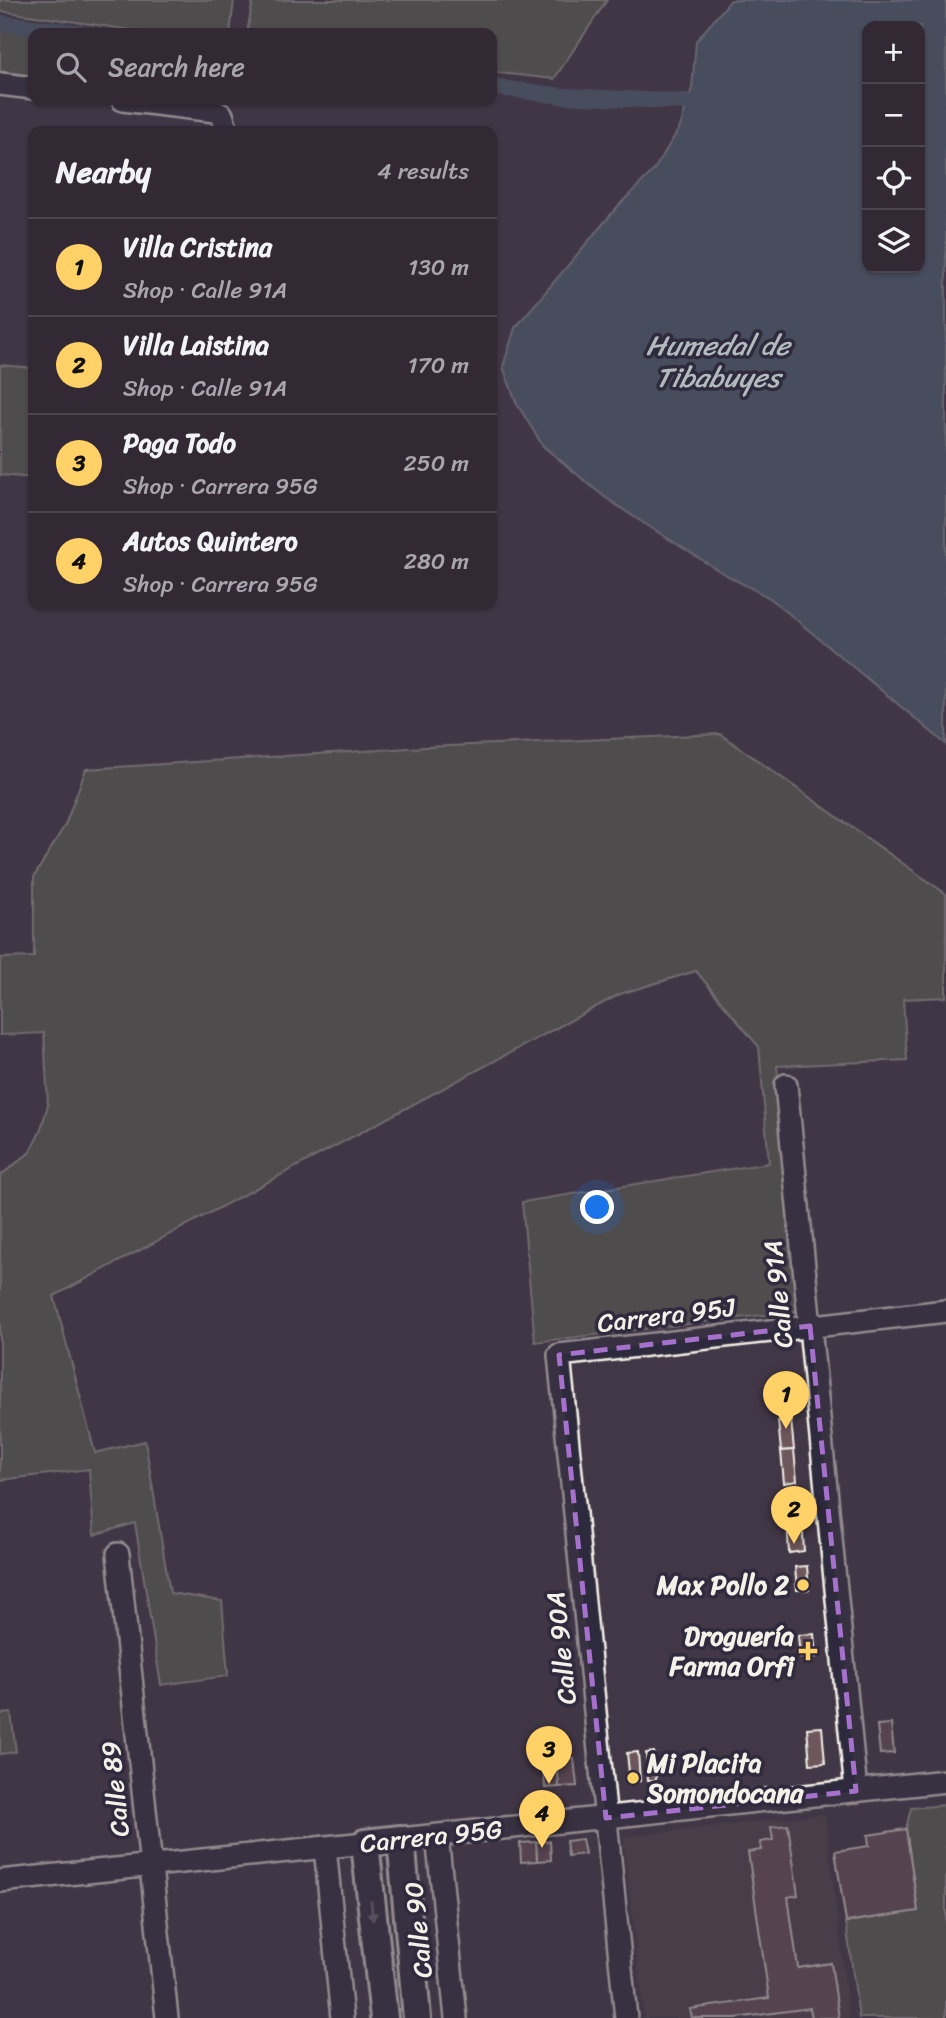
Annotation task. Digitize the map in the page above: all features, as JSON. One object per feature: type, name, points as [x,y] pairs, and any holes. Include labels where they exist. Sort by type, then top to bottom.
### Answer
[{"type":"main road","name":"Carrera 95G","points":[[365,1843],[401,1839]]},
{"type":"main road","points":[[401,1839],[417,2018]]},
{"type":"main road","points":[[365,1843],[383,2018]]},
{"type":"street","points":[[0,84],[28,87]]},
{"type":"street","points":[[165,105],[215,111],[225,123]]},
{"type":"street","name":"Calle 91A","points":[[786,1085],[856,1791]]},
{"type":"street","name":"Carrera 95J","points":[[559,1355],[946,1311]]},
{"type":"street","name":"Calle 90A","points":[[559,1355],[626,2018]]},
{"type":"street","name":"Calle 89","points":[[118,1554],[167,2018]]},
{"type":"street","name":"Carrera 95G","points":[[401,1839],[946,1781]]},
{"type":"street","name":"Calle 90","points":[[436,1836],[456,2018]]},
{"type":"street","name":"Carrera 95G","points":[[0,1881],[365,1843]]},
{"type":"street","points":[[325,1847],[342,2018]]},
{"type":"highlighted area","points":[[810,1326],[856,1791],[606,1818],[559,1355]]},
{"type":"shaded area","points":[[825,1814],[849,2018],[644,2018],[623,1837]]},
{"type":"green space","points":[[0,0],[234,0],[231,28],[117,28],[0,11]]},
{"type":"green space","points":[[253,0],[607,0],[554,79],[497,73],[497,28],[248,28]]},
{"type":"green space","points":[[0,27],[28,32],[28,75],[0,71]]},
{"type":"green space","points":[[0,365],[28,368],[28,478],[0,475]]},
{"type":"green space","points":[[720,734],[946,894],[946,997],[903,999],[907,1060],[777,1066],[798,1311],[535,1342],[522,1202],[769,1163],[759,1047],[696,971],[620,994],[54,1296],[95,1453],[145,1441],[170,1593],[222,1601],[228,1676],[161,1685],[135,1523],[94,1535],[89,1469],[0,1480],[0,1176],[30,1152],[40,1132],[48,1105],[44,1033],[0,1035],[0,958],[34,957],[34,877],[65,825],[86,769],[425,747]]},
{"type":"green space","points":[[11,1713],[16,1752],[0,1754],[0,1714]]},
{"type":"green space","points":[[946,1805],[946,2018],[859,2018],[846,1922],[918,1911],[906,1829],[911,1808]]},
{"type":"water","name":"Humedal de Tibabuyes","points":[[731,0],[946,0],[946,744],[770,598],[724,574],[602,495],[543,446],[517,404],[503,367],[515,328],[619,205],[654,170],[680,127],[692,88],[696,41]]},
{"type":"building","points":[[791,1420],[794,1450],[781,1451],[778,1421]]},
{"type":"building","points":[[794,1450],[797,1481],[784,1483],[781,1451]]},
{"type":"building","points":[[802,1520],[804,1551],[789,1553],[787,1521]]},
{"type":"building","points":[[807,1566],[809,1590],[797,1590],[795,1567]]},
{"type":"building","points":[[814,1634],[816,1657],[800,1658],[798,1635]]},
{"type":"building","points":[[891,1724],[894,1753],[880,1754],[877,1725]]},
{"type":"building","points":[[822,1727],[825,1763],[810,1764],[807,1728]]},
{"type":"building","points":[[638,1752],[640,1781],[630,1782],[627,1753]]},
{"type":"building","points":[[654,1752],[656,1780],[648,1780],[646,1753]]},
{"type":"building","points":[[574,1758],[577,1786],[559,1787],[556,1759]]},
{"type":"building","points":[[558,1773],[559,1787],[545,1788],[544,1774]]},
{"type":"building","points":[[788,1825],[798,1895],[788,1897],[798,1968],[831,1963],[839,2018],[812,2018],[810,2008],[736,2018],[692,2018],[690,2009],[769,1998],[748,1852],[761,1850],[760,1842],[773,1840],[771,1827]]},
{"type":"building","points":[[906,1829],[918,1911],[846,1922],[835,1851],[869,1846],[868,1835]]},
{"type":"building","points":[[582,1839],[585,1854],[568,1856],[566,1841]]},
{"type":"building","points":[[550,1841],[551,1860],[537,1861],[536,1842]]},
{"type":"building","points":[[536,1842],[537,1861],[521,1862],[520,1843]]},
{"type":"waterway","points":[[0,23],[40,28]]},
{"type":"waterway","points":[[497,88],[562,96],[688,102]]},
{"type":"place","name":"Villa Cristina","points":[[786,1429]]},
{"type":"place","name":"Villa Laistina","points":[[794,1544]]},
{"type":"place","name":"Max Pollo 2","points":[[803,1585]]},
{"type":"place","name":"Droguería Farma Orfi","points":[[808,1651]]},
{"type":"place","name":"Mi Placita Somondocana","points":[[633,1778]]},
{"type":"place","name":"Paga Todo","points":[[549,1784]]},
{"type":"place","name":"Autos Quintero","points":[[542,1848]]}]
